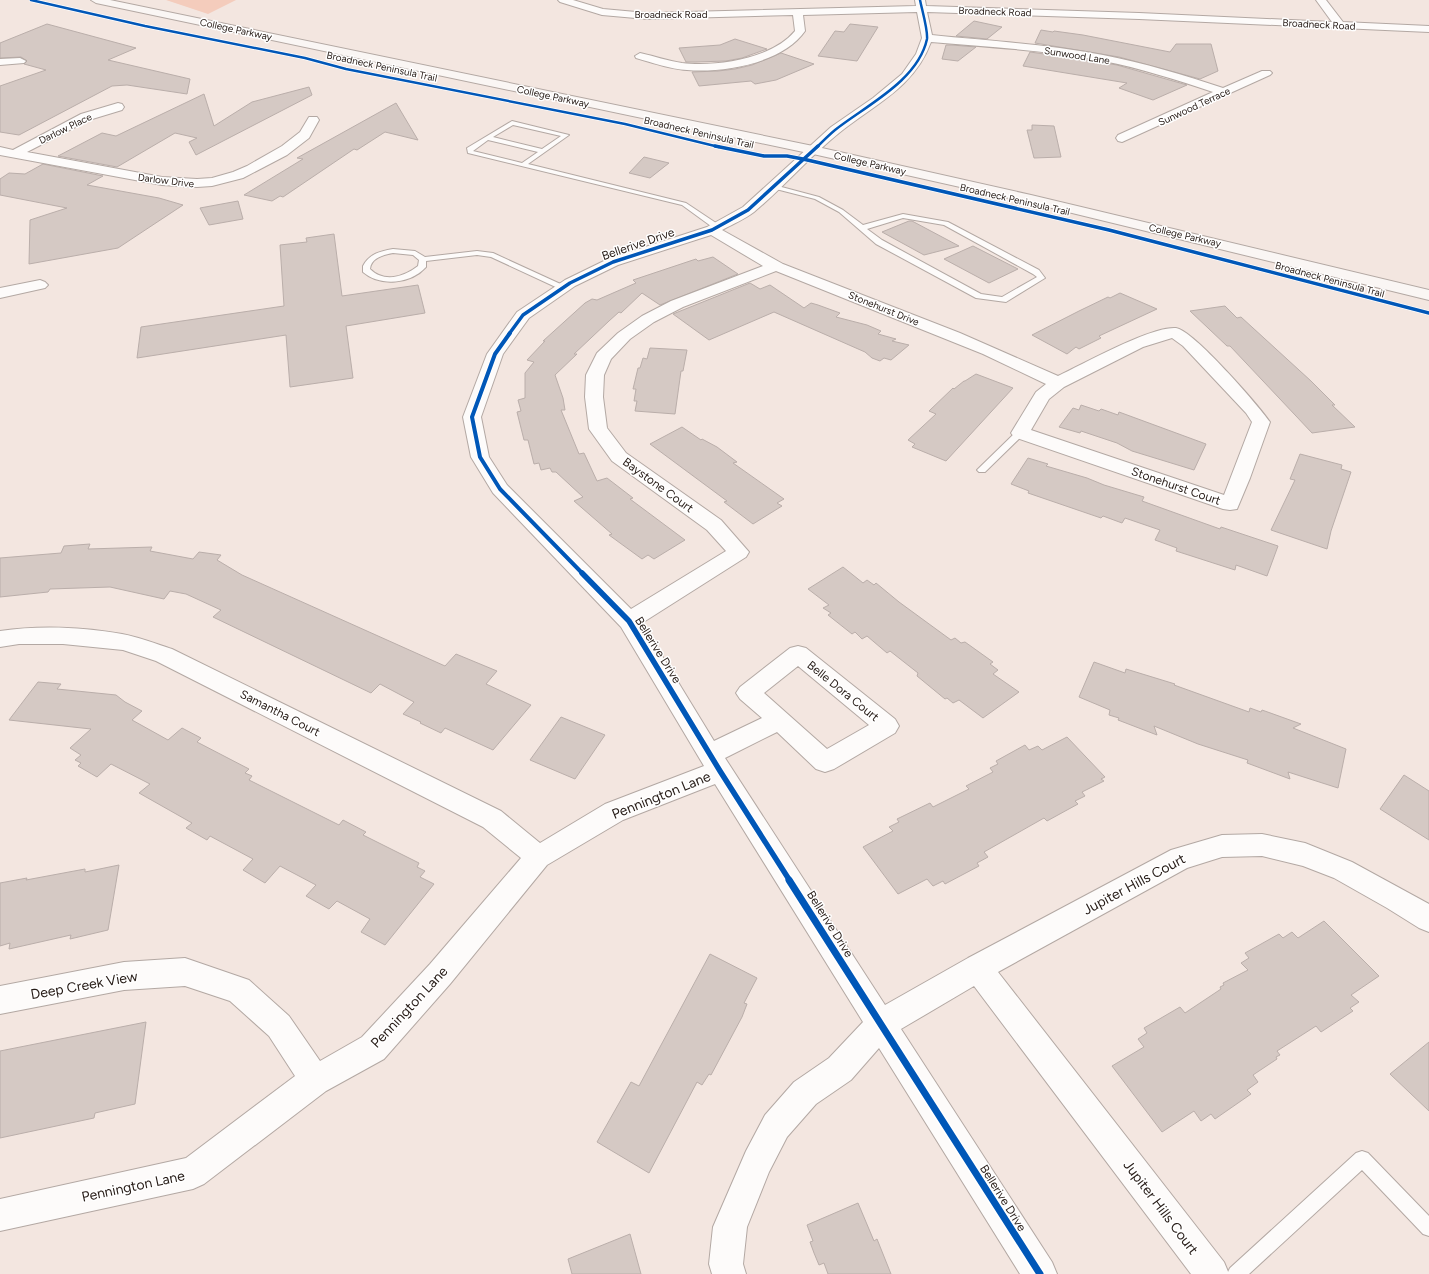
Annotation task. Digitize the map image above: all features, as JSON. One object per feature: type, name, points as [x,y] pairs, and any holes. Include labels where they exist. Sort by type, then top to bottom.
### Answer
[{"type":"main road","name":"College Parkway","points":[[96,0],[813,150],[1054,204],[1429,295]]},
{"type":"street","name":"Broadneck Road","points":[[563,0],[602,12],[648,16],[798,12],[921,4],[1425,29]]},
{"type":"street","points":[[1321,0],[1339,24]]},
{"type":"street","points":[[921,4],[927,38]]},
{"type":"street","points":[[640,56],[664,64],[694,67],[729,64],[755,59],[776,51],[790,43],[800,31],[798,12]]},
{"type":"street","points":[[1425,29],[1429,37]]},
{"type":"street","name":"Bellerive Drive","points":[[927,38],[921,54],[906,76],[878,101],[834,130],[748,210],[715,228],[613,262],[563,287],[523,315],[495,354],[472,417],[480,457],[500,489],[629,621],[715,762],[1040,1274]]},
{"type":"street","name":"Sunwood Lane","points":[[927,38],[1046,50],[1103,58],[1172,75],[1224,92]]},
{"type":"street","points":[[0,62],[20,61]]},
{"type":"street","name":"Sunwood Terrace","points":[[1122,138],[1266,73]]},
{"type":"street","name":"Darlow Place","points":[[14,154],[85,117],[118,107]]},
{"type":"street","name":"Darlow Drive","points":[[0,152],[162,181],[193,184],[210,183],[224,180],[254,169],[299,141],[311,127],[313,120]]},
{"type":"street","name":"Stonehurst Drive","points":[[715,228],[776,266],[985,349],[1030,368],[1058,383]]},
{"type":"street","name":"Baystone Court","points":[[629,621],[739,552],[714,525],[619,457],[598,429],[594,398],[595,375],[604,357],[624,336],[648,319],[677,304],[776,266]]},
{"type":"street","points":[[0,293],[40,285]]},
{"type":"street","name":"Stonehurst Court","points":[[1175,333],[1189,343],[1252,409],[1261,422],[1242,478],[1230,504],[1020,433],[1042,396],[1058,383],[1137,344],[1156,337],[1175,333]]},
{"type":"street","name":"Samantha Court","points":[[0,639],[19,636],[63,636],[123,642],[164,655],[492,820],[538,857]]},
{"type":"street","name":"Belle Dora Court","points":[[798,654],[887,726],[825,762],[780,720],[748,693],[798,654]]},
{"type":"street","points":[[715,762],[780,720]]},
{"type":"street","name":"Pennington Lane","points":[[0,1215],[193,1173],[315,1080],[373,1048],[440,974],[538,857],[614,812],[715,762]]},
{"type":"street","name":"Jupiter Hills Court","points":[[729,1274],[726,1264],[730,1227],[757,1162],[776,1126],[804,1093],[840,1069],[882,1024],[978,968],[1180,858],[1222,846],[1262,845],[1305,855],[1344,870],[1397,899],[1429,919]]},
{"type":"street","name":"Jupiter Hills Court","points":[[978,968],[1212,1274]]},
{"type":"street","name":"Deep Creek View","points":[[0,1000],[124,976],[185,972],[239,990],[279,1026],[315,1080]]},
{"type":"lane","points":[[523,165],[566,135],[512,123],[469,149],[470,152],[523,165],[684,204],[715,228]]},
{"type":"lane","points":[[488,138],[544,151]]},
{"type":"lane","points":[[774,187],[817,198],[841,211],[879,242],[979,296],[1004,300],[1041,278],[1036,272],[946,223],[903,216],[862,228]]},
{"type":"lane","points":[[423,259],[422,267],[412,274],[404,277],[388,279],[374,277],[366,270],[368,262],[388,252],[408,251],[415,253],[423,259],[477,253],[493,255],[563,287]]},
{"type":"lane","points":[[982,470],[1020,433]]},
{"type":"lane","points":[[1236,1274],[1362,1159],[1429,1228]]},
{"type":"shaded area","points":[[166,0],[236,0],[208,14]]},
{"type":"building","points":[[974,21],[1002,27],[987,39],[956,36]]},
{"type":"building","points":[[47,24],[136,48],[108,60],[190,79],[187,94],[127,85],[112,86],[19,135],[0,132],[0,86],[46,70],[24,64],[27,61],[21,57],[0,58],[0,43]]},
{"type":"building","points":[[850,24],[878,27],[857,61],[818,56],[835,31],[844,32]]},
{"type":"building","points":[[1041,30],[1083,35],[1170,52],[1176,44],[1211,44],[1218,71],[1200,79],[1119,57],[1035,43]]},
{"type":"building","points":[[735,39],[767,49],[742,58],[726,61],[686,62],[679,48],[720,45]]},
{"type":"building","points":[[946,45],[976,47],[958,61],[942,59]]},
{"type":"building","points":[[1030,52],[1117,65],[1187,85],[1153,100],[1119,88],[1127,83],[1023,66]]},
{"type":"building","points":[[781,53],[814,64],[776,80],[755,84],[751,81],[699,86],[692,72],[735,69],[752,65]]},
{"type":"building","points":[[309,87],[312,95],[196,155],[189,142],[197,138],[175,133],[117,167],[58,156],[102,133],[116,136],[204,94],[214,126],[252,102]]},
{"type":"building","points":[[396,103],[418,140],[385,132],[357,150],[354,149],[283,197],[280,196],[272,201],[244,195],[303,159],[297,158]]},
{"type":"building","points":[[1032,125],[1054,126],[1061,157],[1034,158],[1027,130],[1032,130]]},
{"type":"building","points":[[644,157],[669,163],[650,178],[629,173]]},
{"type":"building","points":[[43,164],[103,176],[87,185],[159,198],[183,205],[118,248],[29,264],[30,220],[67,208],[0,195],[0,179],[9,173],[25,174]]},
{"type":"building","points":[[238,201],[243,219],[209,225],[200,208]]},
{"type":"building","points":[[912,221],[959,246],[924,255],[882,232]]},
{"type":"building","points":[[334,234],[342,296],[418,285],[425,313],[346,326],[353,378],[290,387],[286,335],[137,358],[141,327],[284,306],[280,245],[307,242],[306,238]]},
{"type":"building","points":[[973,246],[1018,269],[989,283],[944,259]]},
{"type":"building","points":[[713,257],[738,274],[660,305],[642,293],[621,313],[619,312],[609,321],[574,354],[577,354],[555,375],[563,398],[565,410],[561,410],[579,454],[584,453],[597,481],[607,478],[633,498],[630,499],[685,540],[654,559],[648,555],[642,559],[609,535],[612,534],[574,501],[583,497],[556,472],[552,472],[550,468],[541,470],[539,463],[534,464],[528,440],[524,440],[517,412],[521,411],[518,400],[525,398],[525,373],[534,362],[527,360],[545,341],[543,341],[585,303],[592,299],[597,300],[636,283],[633,280],[696,259],[698,261]]},
{"type":"building","points":[[750,283],[760,289],[770,285],[804,308],[811,303],[818,305],[840,313],[836,317],[867,325],[881,331],[878,334],[896,339],[892,341],[909,345],[891,360],[884,358],[880,361],[872,358],[865,352],[774,312],[709,340],[673,314]]},
{"type":"building","points":[[1120,293],[1157,309],[1099,336],[1101,338],[1079,349],[1076,347],[1067,354],[1032,335],[1108,297],[1110,298]]},
{"type":"building","points":[[1225,306],[1237,318],[1241,317],[1311,381],[1335,405],[1332,405],[1355,427],[1312,433],[1230,346],[1227,346],[1190,311]]},
{"type":"building","points":[[650,348],[687,350],[683,371],[681,371],[675,414],[635,411],[637,401],[634,401],[636,389],[633,389],[638,368],[640,368],[643,358],[647,359]]},
{"type":"building","points":[[976,374],[1013,388],[946,461],[912,447],[915,444],[908,440],[936,414],[929,411],[953,388],[954,389]]},
{"type":"building","points":[[1081,405],[1099,411],[1101,409],[1118,415],[1119,412],[1206,444],[1194,470],[1132,451],[1117,443],[1081,431],[1080,433],[1059,427],[1073,408],[1079,410]]},
{"type":"building","points":[[682,427],[701,440],[702,439],[717,447],[737,462],[733,463],[784,499],[777,503],[782,506],[753,524],[724,502],[727,501],[650,444]]},
{"type":"building","points":[[1300,454],[1342,465],[1341,469],[1351,472],[1331,531],[1327,549],[1271,530],[1295,480],[1290,479]]},
{"type":"building","points":[[1028,458],[1048,464],[1046,466],[1144,497],[1142,501],[1220,529],[1221,527],[1278,546],[1267,576],[1236,565],[1235,570],[1176,551],[1177,548],[1155,540],[1160,530],[1125,518],[1122,523],[1103,516],[1101,518],[1028,493],[1029,491],[1011,484]]},
{"type":"building","points":[[90,544],[88,549],[152,547],[150,551],[193,559],[199,552],[221,555],[217,560],[242,575],[445,666],[456,654],[497,671],[486,684],[531,705],[493,750],[445,728],[441,733],[420,723],[421,722],[403,714],[414,702],[380,684],[371,693],[213,617],[221,610],[186,594],[170,591],[164,599],[110,587],[50,589],[48,592],[0,597],[0,558],[61,553],[64,546]]},
{"type":"building","points":[[843,567],[863,583],[867,580],[874,585],[876,583],[899,602],[951,640],[955,638],[961,643],[965,642],[993,662],[990,664],[998,670],[993,674],[1019,692],[983,718],[959,700],[953,703],[947,698],[945,699],[917,676],[918,673],[890,651],[887,653],[867,636],[862,639],[855,632],[852,634],[828,615],[831,613],[823,608],[829,605],[808,589]]},
{"type":"building","points":[[1094,662],[1125,673],[1126,669],[1175,684],[1174,685],[1249,712],[1250,708],[1261,712],[1262,710],[1301,724],[1293,728],[1346,749],[1338,788],[1288,772],[1290,779],[1247,763],[1248,760],[1198,744],[1154,726],[1157,735],[1118,720],[1119,718],[1109,715],[1110,710],[1079,697]]},
{"type":"building","points":[[38,682],[61,684],[57,689],[116,695],[125,702],[142,711],[132,720],[168,740],[182,728],[201,738],[197,742],[249,769],[245,773],[252,776],[249,780],[339,825],[343,820],[366,832],[363,835],[419,863],[417,867],[425,871],[420,877],[434,884],[385,945],[361,932],[370,919],[337,901],[329,909],[306,896],[316,885],[280,866],[265,883],[243,870],[253,859],[210,836],[207,840],[186,828],[192,823],[139,793],[150,784],[111,764],[97,777],[78,766],[81,763],[75,760],[81,755],[70,748],[91,729],[9,720]]},
{"type":"building","points":[[561,717],[605,735],[575,779],[530,760]]},
{"type":"building","points":[[1067,737],[1105,777],[1101,779],[1104,781],[1082,792],[1085,796],[1075,801],[1078,804],[1047,821],[1044,818],[984,852],[988,857],[977,863],[979,866],[945,884],[943,881],[933,886],[927,879],[898,894],[863,847],[893,831],[889,827],[899,822],[897,819],[930,803],[933,807],[969,789],[966,786],[993,772],[990,768],[998,764],[996,761],[1025,745],[1029,750],[1038,746],[1042,750]]},
{"type":"building","points":[[1404,775],[1429,791],[1429,840],[1380,809]]},
{"type":"building","points":[[119,865],[108,930],[70,939],[71,935],[9,949],[10,943],[0,946],[0,883],[27,878],[26,880],[85,869],[85,872]]},
{"type":"building","points":[[1324,921],[1379,976],[1351,995],[1359,1002],[1350,1008],[1353,1011],[1321,1032],[1316,1026],[1277,1051],[1280,1055],[1276,1057],[1277,1059],[1253,1075],[1258,1082],[1247,1090],[1251,1094],[1215,1119],[1211,1114],[1201,1121],[1194,1111],[1162,1132],[1112,1066],[1144,1047],[1138,1039],[1147,1033],[1144,1028],[1180,1007],[1185,1013],[1221,989],[1220,987],[1224,985],[1223,983],[1248,970],[1241,963],[1249,958],[1245,953],[1279,934],[1283,938],[1292,932],[1298,938]]},
{"type":"building","points":[[710,954],[757,978],[744,1003],[747,1004],[742,1017],[711,1075],[709,1074],[702,1085],[697,1082],[649,1173],[597,1142],[631,1082],[639,1086]]},
{"type":"building","points":[[146,1022],[135,1104],[95,1113],[94,1118],[0,1138],[0,1051]]},
{"type":"building","points":[[1429,1042],[1429,1111],[1390,1074]]},
{"type":"building","points":[[858,1203],[874,1241],[877,1239],[891,1274],[828,1274],[824,1263],[819,1265],[810,1242],[813,1241],[807,1225]]},
{"type":"building","points":[[630,1234],[641,1274],[572,1274],[568,1259]]},
{"type":"cycle path","name":"Broadneck Peninsula Trail","points":[[31,0],[145,26],[305,58],[346,69],[625,124],[741,152],[764,156],[787,156],[803,159],[1109,230],[1429,313]]},
{"type":"cycle path","points":[[920,0],[927,38],[921,54],[906,76],[877,101],[835,130],[748,210],[712,230],[613,262],[570,283],[523,315],[495,354],[472,417],[480,457],[500,489],[629,621],[720,771],[1040,1274]]}]
